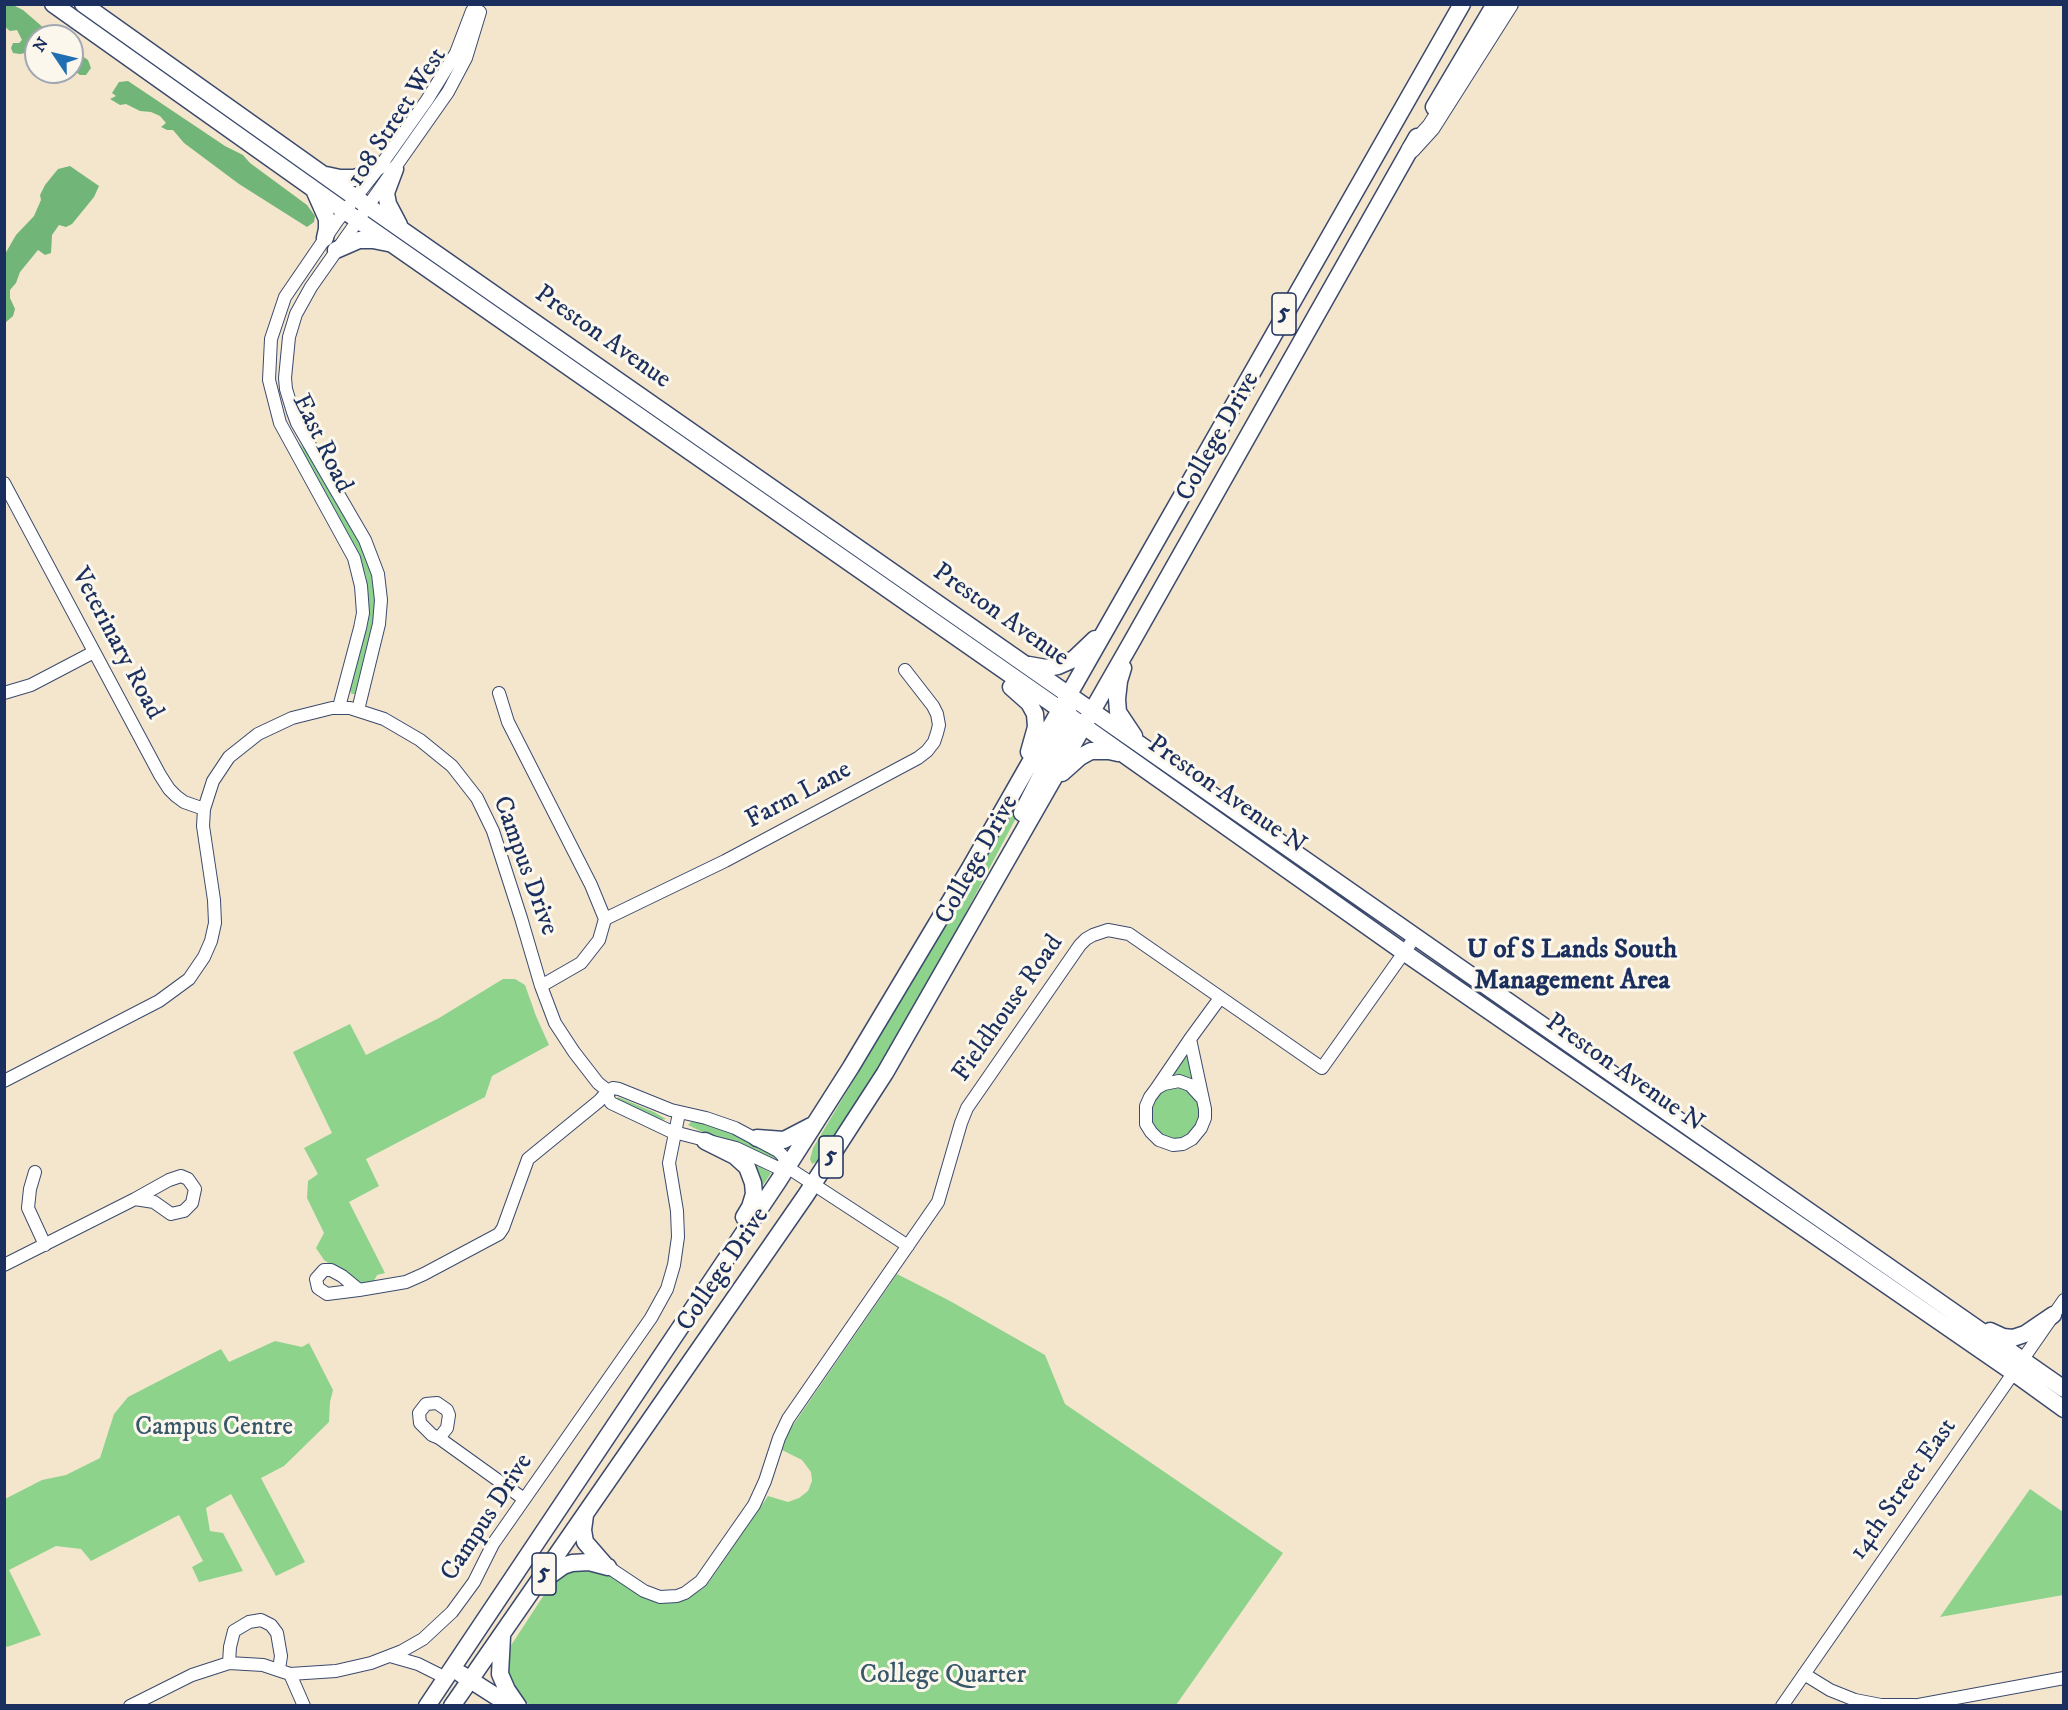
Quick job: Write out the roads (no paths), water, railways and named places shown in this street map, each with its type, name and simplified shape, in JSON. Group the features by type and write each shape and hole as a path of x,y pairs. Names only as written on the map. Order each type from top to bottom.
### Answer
{"highway":[{"path":"1411,149 1431,127 1509,4"}],"main road":[{"name":"Preston Avenue","path":"52,4 310,187 903,600 1076,710"},
{"name":"Preston Avenue","path":"84,4 400,228 1025,664 1076,710"},
{"name":"College Drive","path":"452,1706 813,1184 908,1035 1051,783 1108,626 1462,4"},
{"name":"College Drive","path":"427,1706 787,1167 970,868 1021,779 1131,644 1495,4"},
{"path":"325,175 354,178 388,167 387,200 400,228"},
{"path":"310,187 325,212 331,244 364,239 392,244"},
{"path":"908,1035 918,1010 1076,710 1082,691 1115,628 1146,559"},
{"path":"903,600 961,652 1017,692 1033,709 1036,727 1021,779"},
{"path":"1025,664 1046,668 1058,666 1081,653 1108,626"},
{"path":"1131,644 1119,681 1118,712 1144,748"},
{"name":"Preston Avenue N","path":"1076,710 1144,748 1946,1307 2018,1366"},
{"name":"Preston Avenue N","path":"1076,710 1125,755 1405,953 2018,1366"},
{"path":"1051,783 1080,757 1091,751 1109,751 1125,755"},
{"path":"757,1138 777,1141 790,1139 814,1124"},
{"path":"705,1141 744,1162 754,1189 750,1207 732,1235 722,1264"},
{"path":"1946,1307 2003,1337 2013,1338 2025,1334 2053,1315"},
{"path":"2018,1366 2064,1389"},
{"path":"2018,1366 2064,1409"},
{"path":"585,1514 583,1530 585,1542 608,1567"},
{"path":"538,1582 572,1563 589,1562 608,1567"},
{"path":"502,1633 501,1674 507,1690 518,1706"},
{"path":"449,1673 511,1706"},
{"path":"467,1684 494,1706"}],"street":[{"name":"108 Street West","path":"351,215 439,106 457,76 466,58 477,23 480,10 477,4"},
{"name":"East Road","path":"339,707 363,613 361,586 354,558 280,423 268,370 271,339 285,297 331,244 351,215"},
{"name":"East Road","path":"331,244 296,314 288,349 285,378 289,401 297,423 365,540 378,574 381,600 379,624 358,710"},
{"name":"Veterinary Road","path":"4,483 168,789 184,802 204,808"},
{"path":"4,693 31,685 94,652"},
{"name":"Farm Lane","path":"605,919 725,861 918,758 927,751 937,733 939,725 937,714 906,670"},
{"path":"499,693 508,722 591,885 605,919 599,940 586,958 575,967 541,986"},
{"name":"Campus Drive","path":"4,1081 159,1001 176,990 197,969 211,940 215,923 214,900 203,826 204,808 213,782 229,758 248,741 292,718 339,707 358,710 384,719 420,740 452,766 477,798 489,820 541,986 563,1037 598,1083 608,1091"},
{"name":"Fieldhouse Road","path":"608,1567 644,1591 660,1597 677,1596 701,1581 760,1494 788,1419 934,1210 942,1195 960,1123 967,1108 1086,939 1108,930 1130,934 1322,1068 1415,938"},
{"path":"1190,1039 1205,1118 1196,1136 1183,1144 1169,1144 1155,1136 1146,1124 1146,1106 1190,1039 1220,998"},
{"path":"1156,1089 1171,1082 1185,1082 1195,1089 1202,1099"},
{"name":"Campus Drive","path":"608,1091 613,1088 619,1089 659,1107 725,1124 757,1138 783,1156 787,1167"},
{"name":"Campus Drive","path":"608,1091 611,1103 674,1133 736,1148 776,1167 787,1167 908,1246"},
{"path":"359,1290 342,1275 327,1269 319,1274 316,1282 320,1291 327,1294 359,1290 414,1279 499,1234 528,1159 592,1107 608,1091"},
{"name":"Campus Drive","path":"130,1706 192,1675 229,1663 244,1663 284,1672 336,1671 390,1656 423,1639 452,1612 467,1593 493,1544 651,1318 667,1289 674,1265 678,1237 677,1211 669,1163 679,1113"},
{"path":"34,1172 28,1209 45,1245"},
{"path":"4,1265 169,1180 182,1176 188,1179 195,1189 194,1198 189,1208 171,1214 156,1199 157,1187"},
{"path":"135,1199 159,1204"},
{"name":"14th Street East","path":"1782,1706 2064,1300"},
{"path":"439,1438 524,1499"},
{"path":"229,1663 234,1631 249,1622 261,1620 272,1625 277,1633 284,1672 304,1706"},
{"path":"390,1656 449,1673"},
{"path":"1804,1674 1830,1690 1855,1700 1881,1705 1958,1701 2064,1678"}],"district":[{"name":"U of S Lands South Management Area","path":"1572,966"}],"park label":[{"name":"Campus Centre","path":"214,1429"},
{"name":"College Quarter","path":"943,1677"}]}
